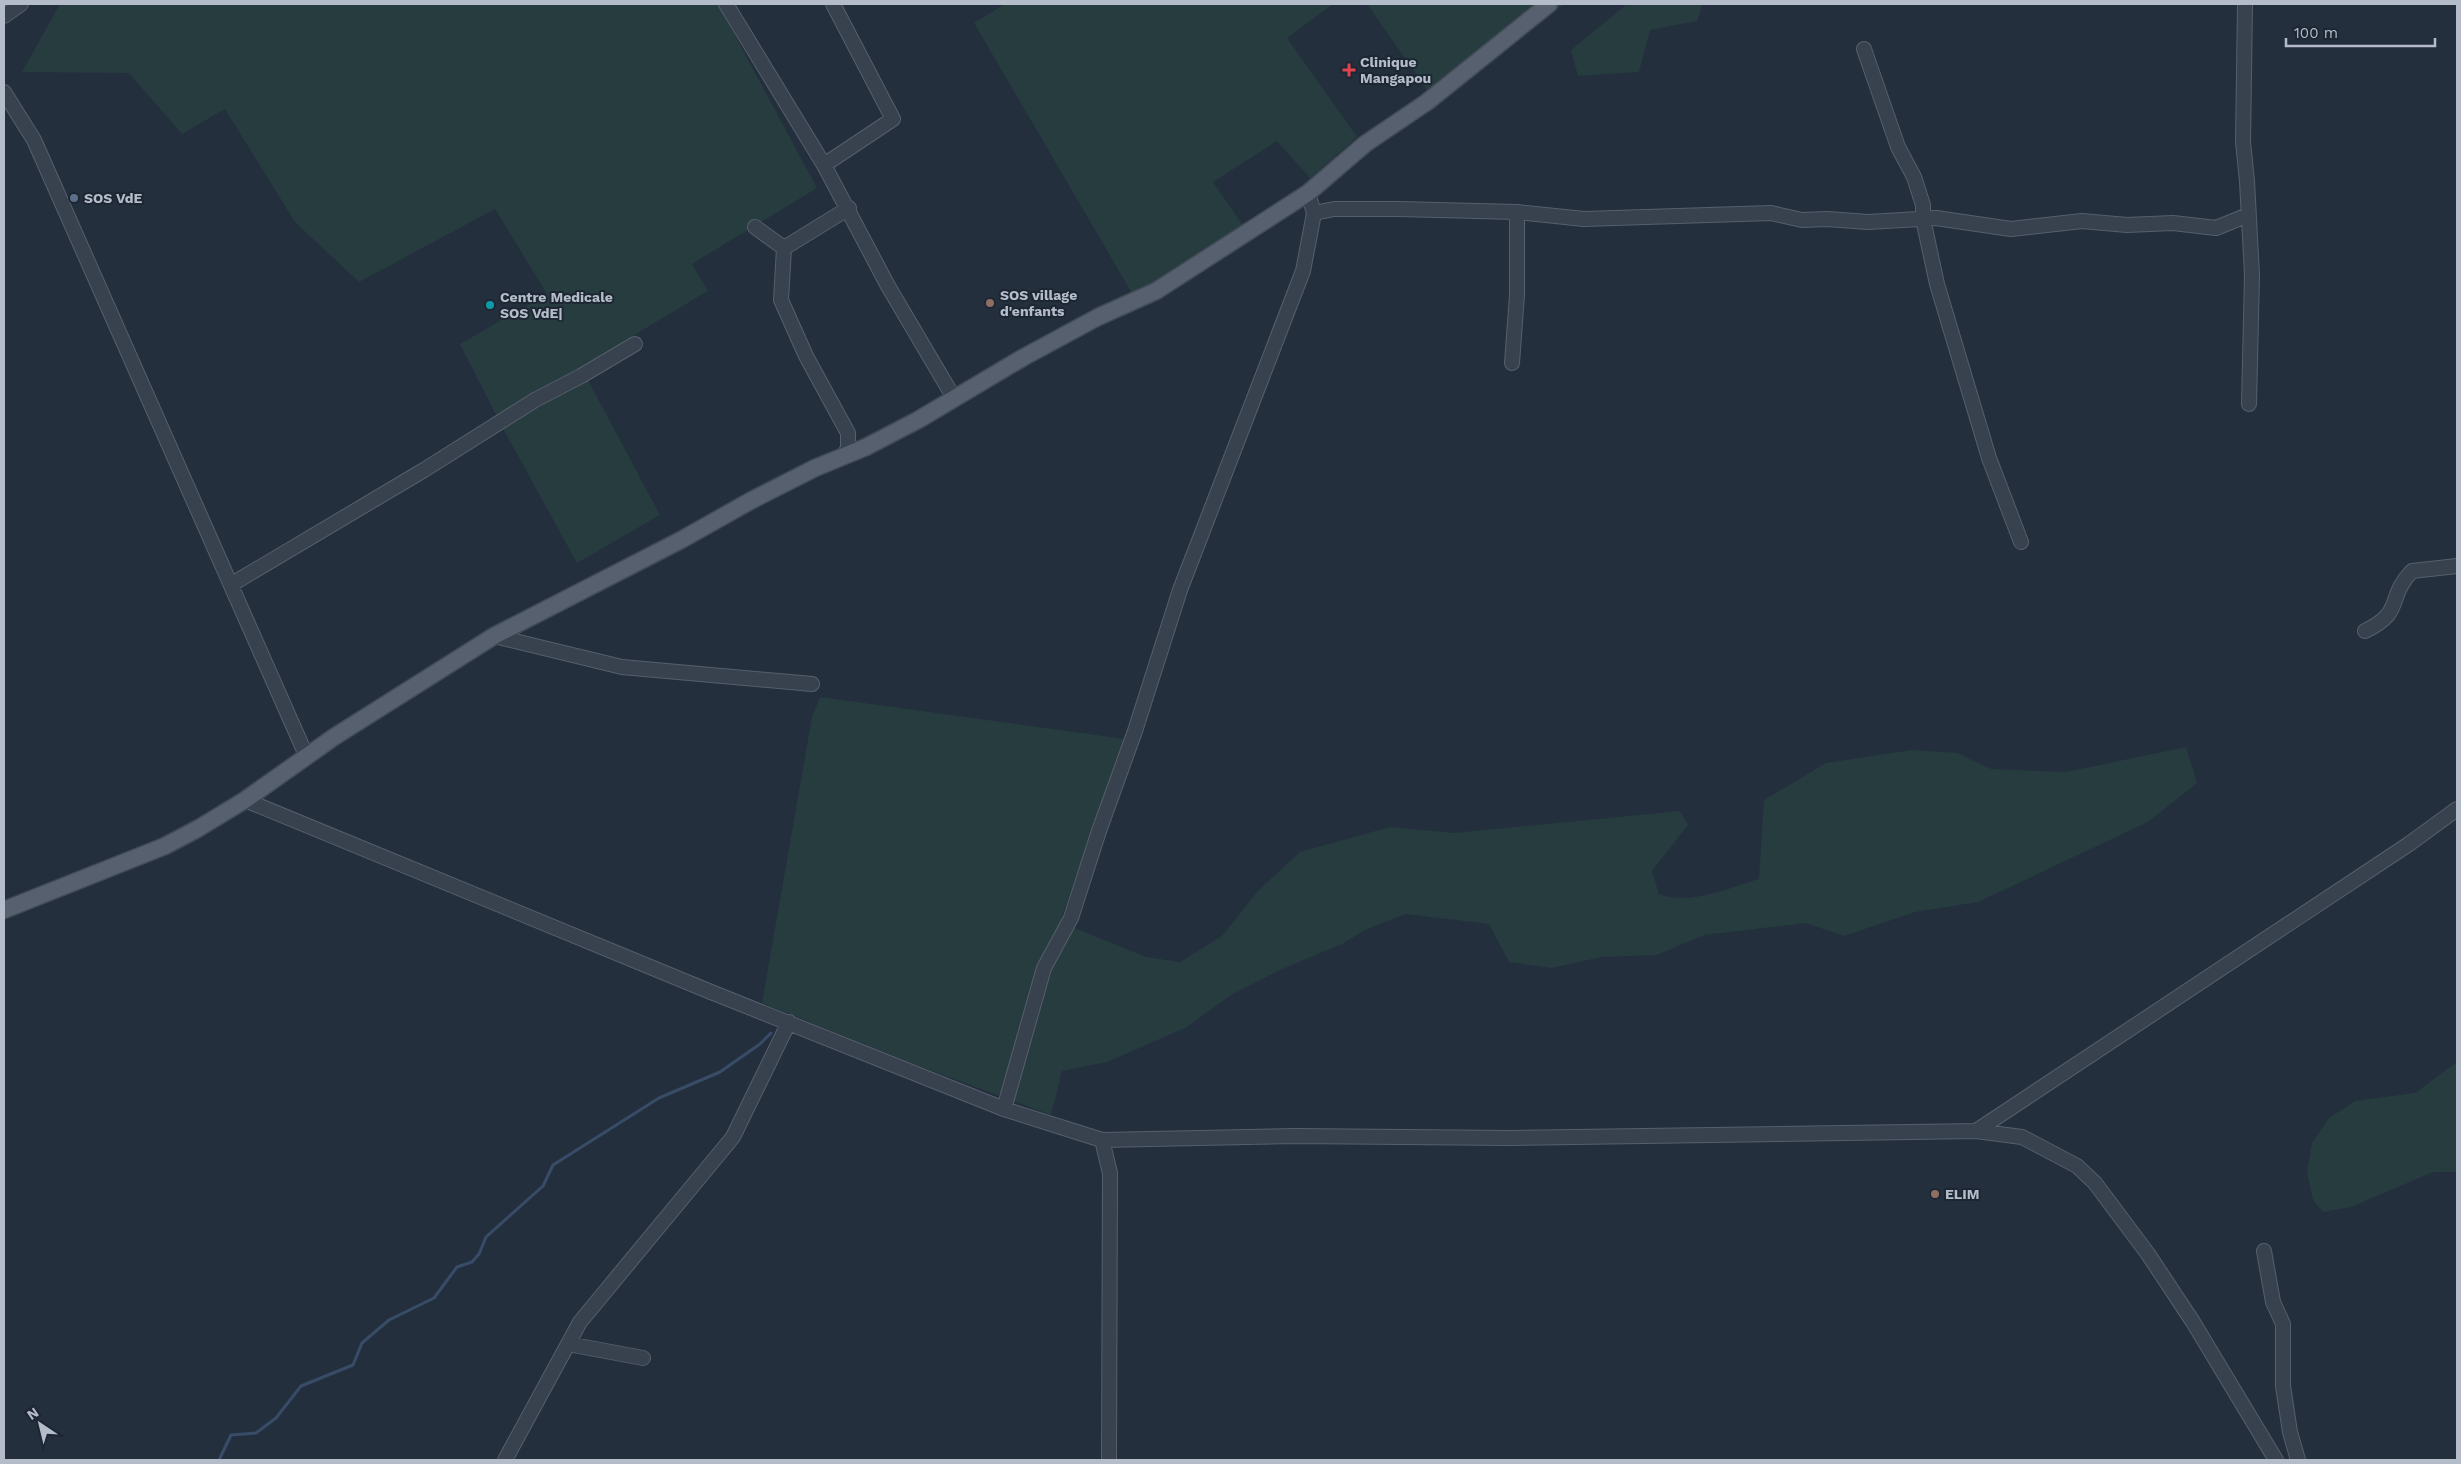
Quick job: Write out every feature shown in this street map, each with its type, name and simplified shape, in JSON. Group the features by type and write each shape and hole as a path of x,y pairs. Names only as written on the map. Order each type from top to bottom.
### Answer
{"main road":[{"path":"4,910 165,846 245,800 306,755 494,636 681,540 752,500 918,420 1090,322 1156,291 1308,193 1365,144 1427,102 1550,4"}],"street":[{"path":"4,16 20,4"},
{"path":"726,4 849,208 888,286 954,398"},
{"path":"824,165 894,119 832,4"},
{"path":"2245,4 2243,142 2248,181 2252,275 2249,404"},
{"path":"1864,49 1898,147 1914,178 1923,205 1923,219 1937,284 1989,458 2021,542"},
{"path":"4,92 34,140 306,755"},
{"path":"1004,1109 1044,968 1071,918 1099,831 1135,731 1180,590 1303,271 1314,213 1308,193"},
{"path":"784,248 849,208"},
{"path":"1314,213 1334,209 1517,212 1584,219 1771,213 1802,220 1895,222 1936,218 2011,229 2082,221 2127,225 2173,223 2216,228 2248,215"},
{"path":"1512,362 1517,295 1517,212"},
{"path":"756,227 784,248"},
{"path":"784,248 781,300 806,356 848,433 848,448 842,458"},
{"path":"232,584 424,470 535,400 582,376 635,344"},
{"path":"2365,631 2382,623 2388,616 2394,607 2396,592 2412,572 2457,566"},
{"path":"494,636 622,667 812,684"},
{"path":"245,800 1004,1109 1102,1140 1295,1136 1510,1138 1976,1130 2022,1137 2077,1166 2095,1183 2148,1254 2193,1322 2276,1460"},
{"path":"1976,1130 2409,844 2457,809"},
{"path":"505,1460 580,1322 733,1137 789,1022"},
{"path":"1102,1140 1110,1174 1109,1460"},
{"path":"2264,1251 2271,1293 2283,1324 2283,1386 2290,1432 2298,1460"},
{"path":"568,1344 643,1358"}],"green space":[{"path":"60,4 718,4 817,188 692,264 708,291 581,367 660,515 577,563 500,423 460,344 547,294 495,209 359,282 295,222 225,109 182,134 129,73 22,72"},
{"path":"1005,4 1333,4 1287,38 1357,137 1310,178 1277,141 1213,182 1251,237 1136,300 974,23"},
{"path":"1367,4 1564,4 1437,104"},
{"path":"1627,4 1703,4 1697,21 1650,30 1639,72 1578,76 1571,50"},
{"path":"820,697 1125,739 1060,922 1146,957 1180,962 1222,936 1258,891 1300,852 1390,827 1454,833 1680,811 1688,825 1652,871 1659,894 1683,898 1722,891 1759,879 1764,800 1826,763 1912,750 1957,753 1991,769 2066,772 2186,747 2197,783 2148,822 1978,902 1915,912 1844,936 1806,923 1704,935 1657,955 1602,957 1551,968 1509,962 1489,924 1406,914 1369,928 1342,944 1282,969 1231,995 1185,1028 1107,1062 1062,1071 1051,1115 903,1060 762,1003 812,717"},
{"path":"2457,1062 2457,1172 2433,1172 2351,1207 2323,1212 2313,1200 2307,1172 2312,1143 2329,1118 2355,1101 2415,1093"}],"waterway":[{"path":"219,1460 231,1435 256,1433 276,1418 301,1386 353,1365 362,1343 389,1320 434,1298 457,1267 472,1262 479,1254 486,1237 543,1186 553,1165 659,1098 720,1072 760,1044 771,1033"}],"place":[{"name":"Clinique Mangapou","path":"1349,70"},
{"name":"SOS VdE","path":"74,198"},
{"name":"SOS village d'enfants","path":"990,303"},
{"name":"Centre Medicale SOS VdE|","path":"490,305"},
{"name":"ELIM","path":"1935,1194"}]}
